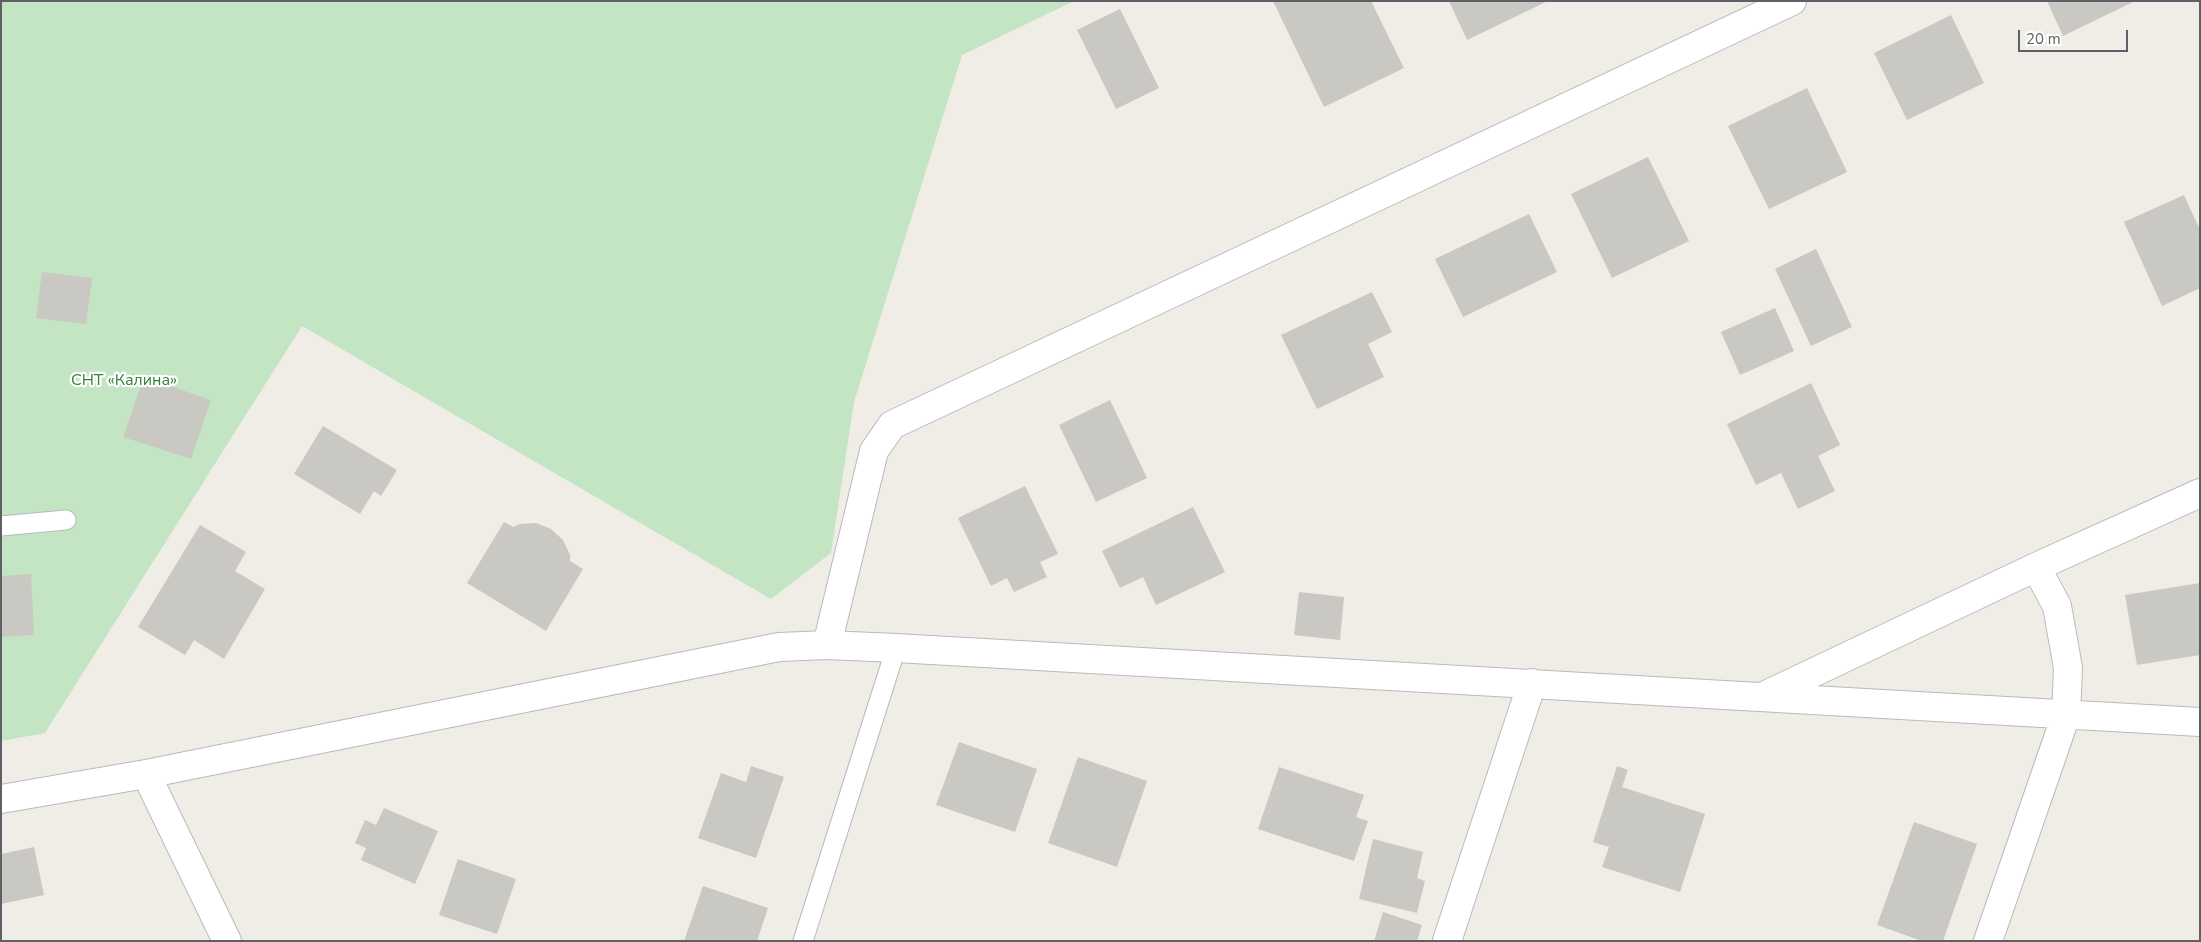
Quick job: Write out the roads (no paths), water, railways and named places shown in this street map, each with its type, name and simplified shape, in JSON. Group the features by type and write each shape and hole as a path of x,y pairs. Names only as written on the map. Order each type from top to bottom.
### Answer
{"street":[{"path":"827,645 874,451 892,425 1792,1"},
{"path":"1761,697 2200,492"},
{"path":"1988,941 2066,715 2068,668 2058,606 2036,567"},
{"path":"1,800 146,774 779,647 827,645 1532,683 2200,722"},
{"path":"1447,941 1532,683"},
{"path":"146,774 227,941"}],"lane":[{"path":"1,526 66,520"},
{"path":"803,941 896,648"}],"park label":[{"name":"СНТ «Калина»","path":"124,381"}]}
